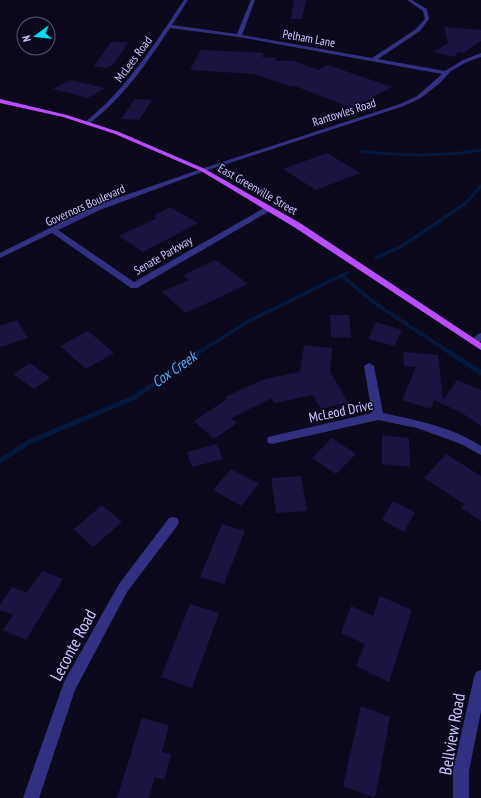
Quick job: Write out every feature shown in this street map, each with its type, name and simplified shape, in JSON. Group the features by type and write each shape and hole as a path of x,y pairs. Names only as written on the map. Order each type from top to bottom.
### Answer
{"main road":[{"name":"East Greenville Street","path":"0,100 87,123 153,147 203,170 297,225 479,342"}],"street":[{"name":"McLees Road","path":"87,123 96,117 122,89 150,55 186,0"},
{"path":"239,36 253,0"},
{"path":"373,60 418,30 427,19 425,10 409,0"},
{"name":"Pelham Lane","path":"168,26 239,36 446,74"},
{"name":"Rantowles Road","path":"203,170 402,105 419,96 465,61 481,55"},
{"name":"Governors Boulevard","path":"0,256 97,208 203,170"},
{"name":"Senate Parkway","path":"53,230 134,286 269,209"},
{"path":"369,366 378,416"},
{"name":"McLeod Drive","path":"272,440 378,416 418,424 465,441 481,452"},
{"name":"Leconte Road","path":"31,798 70,687 123,588 173,522"},
{"name":"Bellview Road","path":"461,798 461,771 481,677"}],"building":[{"path":"294,0 306,0 302,19 291,19"},
{"path":"444,27 481,30 481,41 463,53 459,52 453,57 434,52 448,43"},
{"path":"111,42 128,42 114,64 106,68 94,66"},
{"path":"201,50 264,53 262,57 277,58 276,61 294,61 318,70 328,65 392,87 352,108 295,86 291,87 255,74 190,70"},
{"path":"71,80 105,88 88,98 53,89"},
{"path":"135,99 152,100 139,120 121,119"},
{"path":"327,153 360,173 316,190 283,169"},
{"path":"170,207 198,223 143,252 119,236 157,218 153,216"},
{"path":"216,260 248,284 186,313 162,292 189,280 183,275"},
{"path":"330,315 349,315 351,338 331,337"},
{"path":"17,320 28,338 0,347 0,326"},
{"path":"376,322 402,330 394,346 368,339"},
{"path":"88,331 114,353 86,369 60,346"},
{"path":"304,345 332,348 330,372 348,402 321,409 313,395 274,403 272,398 231,418 237,423 214,439 194,421 227,399 225,397 265,379 300,372"},
{"path":"403,352 438,355 443,400 457,380 481,390 481,426 462,413 434,400 431,409 402,400 416,367 404,366"},
{"path":"30,363 50,378 34,389 13,374"},
{"path":"382,435 409,438 410,467 382,464"},
{"path":"332,438 356,454 336,474 312,458"},
{"path":"217,444 223,459 192,467 187,452"},
{"path":"446,454 481,476 481,521 461,508 464,504 424,478"},
{"path":"231,469 259,484 241,506 213,490"},
{"path":"301,476 307,511 276,513 271,478"},
{"path":"393,501 415,512 404,532 382,520"},
{"path":"102,505 122,522 93,547 74,529"},
{"path":"222,524 245,531 224,584 200,577"},
{"path":"42,571 63,579 26,640 3,630 13,615 0,610 0,605 12,587 27,593"},
{"path":"380,596 412,610 389,682 356,666 365,644 341,633 351,606 373,616"},
{"path":"190,604 219,613 192,688 161,677"},
{"path":"361,706 390,717 375,798 343,786"},
{"path":"142,718 169,725 162,752 171,754 164,780 155,777 149,798 117,798"}],"waterway":[{"path":"361,151 391,154 436,155 481,150"},
{"name":"Cox Creek","path":"466,203 481,186"},
{"name":"Cox Creek","path":"376,258 404,245 466,203"},
{"name":"Cox Creek","path":"342,276 347,273"},
{"name":"Cox Creek","path":"198,353 247,322 342,276"},
{"path":"342,276 376,304 450,353"},
{"name":"Cox Creek","path":"0,461 29,442 135,397 199,352"},
{"path":"449,352 481,373"}]}
